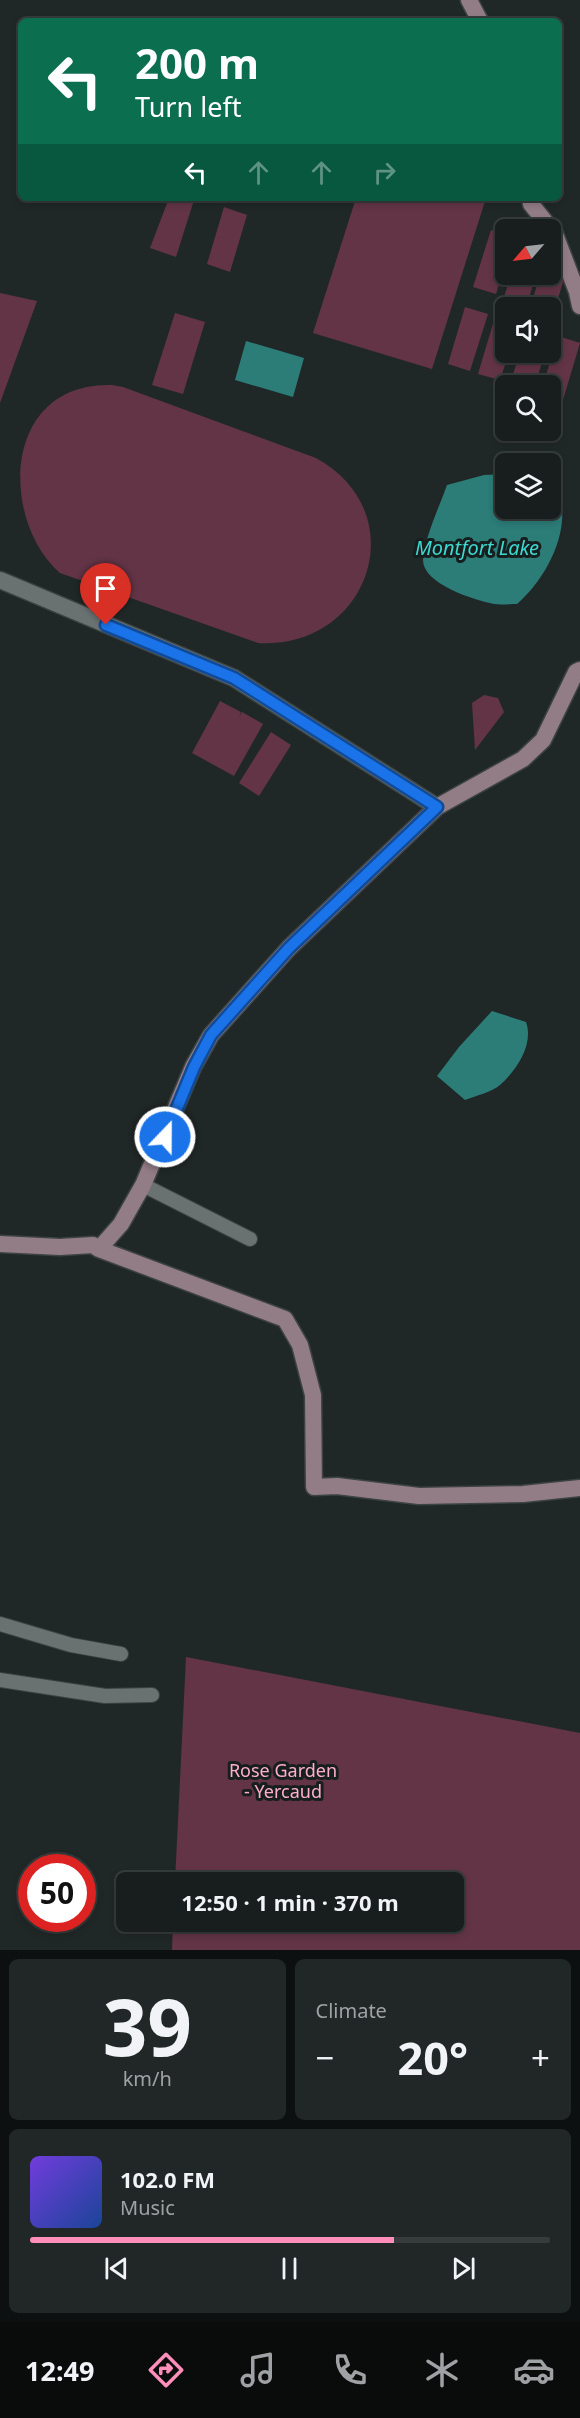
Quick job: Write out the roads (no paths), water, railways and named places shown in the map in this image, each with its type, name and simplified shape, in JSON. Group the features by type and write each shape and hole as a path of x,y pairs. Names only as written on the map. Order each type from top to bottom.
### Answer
{"main road":[{"path":"469,0 478,18"},
{"path":"530,201 555,234 580,306"},
{"path":"99,1249 121,1224 143,1185 194,1067 211,1035 289,948 437,807 524,759 543,740 576,672 580,669"},
{"path":"0,1244 60,1247 93,1245 285,1319 300,1345 313,1395 314,1486 337,1486 419,1496 523,1494 580,1488"}],"street":[{"path":"0,580 234,678 437,807"},
{"path":"143,1185 250,1239"},
{"path":"0,1624 71,1645 121,1654"},
{"path":"0,1680 105,1696 152,1695"}],"water":[{"path":"246,341 304,358 293,397 235,380"},
{"name":"Montfort Lake","path":"495,474 495,519 561,519 561,500 562,516 560,533 555,549 539,580 517,604 494,604 463,595 440,583 425,569 423,560 429,532 447,485 484,475"},
{"path":"492,1011 526,1022 528,1039 526,1048 518,1064 500,1085 465,1100 437,1076 459,1047"}],"park label":[{"name":"Rose Garden - Yercaud","path":"283,1780"}]}
